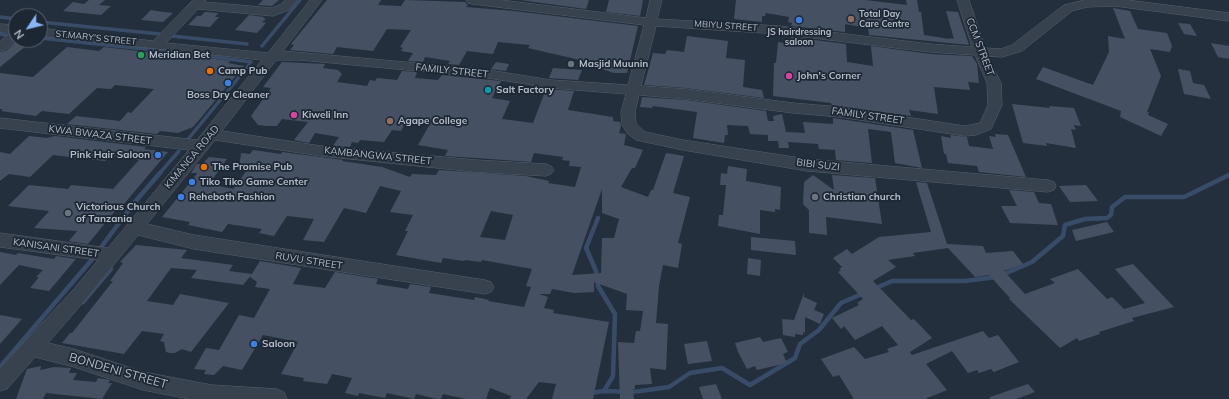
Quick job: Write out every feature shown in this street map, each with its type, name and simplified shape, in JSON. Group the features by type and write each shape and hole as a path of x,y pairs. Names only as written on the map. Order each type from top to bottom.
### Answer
{"street":[{"path":"156,45 198,2 273,12 286,7 291,0"},
{"name":"KIMANGA ROAD","path":"0,382 80,294 112,256 211,134 316,0"},
{"name":"MBIYU STREET","path":"472,0 652,22 779,30 879,42 1002,53 1017,48 1068,8 1087,3 1115,2 1229,17"},
{"path":"633,90 652,22 656,0"},
{"name":"CCM STREET","path":"963,0 980,52 994,83 995,104 990,119"},
{"name":"ST.MARY'S STREET","path":"48,33 271,57"},
{"name":"FAMILY STREET","path":"271,57 283,55 300,56 482,74 551,84 686,94 793,108 840,112 965,131 976,130 986,126 990,119"},
{"name":"BIBI SUZI","path":"633,90 628,112 629,125 641,136 682,145 807,165 1048,186"},
{"name":"KWA BWAZA STREET","path":"0,123 200,146"},
{"name":"KAMBANGWA STREET","path":"211,134 337,152 476,166 546,170"},
{"name":"RUVU STREET","path":"134,227 194,242 485,287"},
{"name":"KANISANI STREET","path":"0,240 112,256"},
{"name":"BONDENI STREET","path":"31,347 74,358 143,380 212,394 277,399"}],"building":[{"path":"89,0 105,0 99,5 111,6 101,15 63,11 73,2 84,4"},
{"path":"263,0 279,0 272,6 258,5"},
{"path":"327,0 381,0 378,5 401,6 405,0 465,2 468,5 466,7 514,11 638,26 627,73 614,73 599,68 579,66 580,60 528,48 530,45 498,42 493,54 467,51 459,65 448,64 450,61 425,57 423,62 408,61 413,53 401,51 403,48 400,47 411,30 387,29 373,51 337,47 333,54 290,50 294,45 291,44"},
{"path":"520,0 589,0 586,9"},
{"path":"609,0 643,0 640,16 606,12"},
{"path":"736,0 865,0 907,5 906,0 917,0 919,12 921,12 924,35 954,39 946,11 958,12 969,45 869,35 868,28 845,24 845,32 791,26 792,23 788,22 789,17 766,13 765,16 762,16 762,22 734,19"},
{"path":"1113,8 1130,11 1138,29 1167,33 1172,46 1170,52 1150,49 1161,76 1147,112 1149,112 1148,115 1168,124 1161,136 1120,117 1121,111 1036,79 1043,67 1093,85 1109,52 1108,36 1125,39"},
{"path":"151,10 173,13 163,22 141,20"},
{"path":"205,12 218,13 215,17 219,17 210,27 188,25 197,16 201,16"},
{"path":"249,15 264,17 263,18 266,19 262,22 266,23 257,33 235,30"},
{"path":"1178,23 1190,24 1197,36 1184,34"},
{"path":"687,36 728,41 726,58 745,60 743,87 762,90 764,98 686,88 644,85 653,53 665,54 667,50 684,52"},
{"path":"791,37 846,44 847,62 873,66 871,46 930,54 972,56 977,64 979,83 968,82 970,90 934,87 938,114 909,110 911,116 832,105 831,103 773,96 774,63 776,63 778,42 790,44"},
{"path":"1211,43 1229,46 1229,59 1218,57"},
{"path":"67,47 99,51 104,47 177,54 230,61 228,63 244,66 193,127 178,133 160,131 157,134 67,124 76,116 120,121 128,112 131,113 154,89 115,85 111,89 97,88 69,114 42,111 36,116 1,111 3,109 0,109 0,73 33,77"},
{"path":"9,48 23,48 0,67 0,52 6,51"},
{"path":"282,62 325,64 323,68 338,70 342,74 337,82 367,86 370,80 375,81 377,78 397,80 402,71 417,72 415,78 438,80 442,75 501,81 492,98 510,101 502,119 533,123 546,89 574,91 568,110 613,117 613,121 620,122 621,126 619,133 626,134 624,145 643,150 635,168 632,168 621,187 648,197 651,190 653,190 666,153 684,156 673,193 690,197 678,243 682,244 678,268 663,265 659,286 656,323 668,324 666,370 650,368 652,384 635,385 635,389 633,389 634,399 620,399 618,342 634,343 636,331 640,331 643,311 626,310 627,294 594,282 594,292 574,293 552,289 550,294 539,294 548,297 544,308 554,310 553,313 609,322 593,399 552,399 556,384 539,382 526,399 510,399 511,396 490,388 486,399 466,399 443,394 441,399 416,394 414,399 387,393 385,398 359,393 358,396 345,393 352,378 332,374 327,384 303,381 304,378 281,374 298,342 263,335 242,370 223,366 214,375 204,374 206,370 194,369 206,348 219,350 239,315 254,318 270,289 255,287 257,282 250,277 260,261 301,268 293,284 325,288 335,272 378,279 376,284 408,289 410,284 431,287 429,293 474,300 475,297 489,300 488,301 524,307 531,287 526,286 532,269 482,260 481,262 443,258 441,263 396,255 408,231 405,231 413,215 390,212 401,191 380,186 366,213 344,208 324,242 303,240 314,219 287,216 274,236 259,233 262,229 228,224 222,232 188,225 190,222 162,217 196,175 197,173 191,173 196,165 202,164 209,157 227,159 209,184 233,189 247,170 239,169 241,153 250,154 253,150 281,154 282,152 343,160 342,161 382,167 410,177 412,174 436,175 439,170 526,176 549,181 548,183 575,187 581,167 569,166 570,161 562,160 563,157 534,153 531,162 445,156 448,150 418,145 430,124 406,121 401,131 392,130 384,142 360,140 358,143 352,142 350,147 333,146 339,137 315,133 309,143 294,140 308,122 282,119 277,126 267,126 258,125 251,116 271,88 263,87","holes":["602,189 602,213 619,219 614,238 602,238 601,273 572,275","491,211 513,215 505,240 480,237"]},
{"path":"496,62 509,64 506,71 491,69"},
{"path":"553,68 582,70 578,80 549,78"},
{"path":"1178,69 1190,71 1193,83 1204,85 1211,99 1184,94"},
{"path":"642,97 686,100 766,111 768,121 774,121 773,116 782,114 786,132 805,133 803,122 833,124 833,118 913,130 922,168 895,163 891,132 868,129 872,163 836,160 835,150 819,149 818,144 788,142 789,148 779,148 778,141 768,141 768,135 750,134 748,126 727,125 728,135 725,135 724,143 693,138 697,112 653,106 652,108 640,107"},
{"path":"1012,104 1050,108 1049,106 1074,108 1081,126 1074,125 1076,130 1071,129 1076,148 1046,143 1047,146 1023,143"},
{"path":"995,134 1008,135 1026,177 979,172 977,166 948,163 946,154 944,154 941,136 951,138 950,135 967,137 969,146 993,149 989,136 996,137"},
{"path":"29,136 47,138 55,136 146,147 144,149 168,152 123,205 120,205 88,244 69,241 77,231 34,228 49,211 8,206 29,185 68,189 71,185 113,189 139,160 111,156 105,161 53,155 30,177 9,174 0,181 0,152 10,154"},
{"path":"728,166 747,169 746,181 781,187 780,210 775,209 775,212 760,210 760,234 718,226 719,215 723,215 726,185 720,185 721,173 727,174"},
{"path":"813,175 834,190 832,175 875,178 882,224 826,217 827,235 809,233 809,210 803,204 804,182"},
{"path":"916,182 927,183 947,244 983,246 986,253 1013,251 1023,264 1004,271 1025,294 1055,283 1050,279 1078,269 1107,299 1112,297 1124,309 1145,303 1115,269 1133,264 1174,307 1132,318 1134,321 1099,332 1100,334 1079,341 1077,338 1060,348 1009,299 1010,298 989,275 975,277 948,248 913,253 915,256 888,260 896,267 873,281 911,320 914,319 932,338 910,352 912,355 983,331 989,338 998,335 1019,362 994,372 991,369 979,373 977,370 968,373 952,351 926,364 947,390 925,399 854,399 839,375 833,377 821,359 854,347 865,359 889,352 887,349 898,345 882,326 855,340 844,326 841,329 832,318 859,305 857,303 863,299 838,272 842,267 833,258 847,249 852,254 879,237 931,232"},
{"path":"1086,185 1098,201 1070,202 1059,186"},
{"path":"1009,190 1034,192 1039,203 1051,204 1058,225 1010,223 1001,206 1017,206"},
{"path":"1107,222 1114,232 1076,241 1072,230"},
{"path":"751,237 795,241 796,255 751,250"},
{"path":"136,245 187,250 181,258 233,265 229,271 252,274 243,285 191,278 197,270 171,268 147,301 173,305 180,294 229,303 191,352 182,349 175,353 166,352 164,342 160,341 164,334 142,331 124,354 62,343 70,333 72,333 113,281 110,281 123,263 120,262"},
{"path":"0,252 16,255 18,253 54,259 56,256 76,259 49,291 30,288 39,277 36,277 43,270 19,265 0,285"},
{"path":"748,258 761,260 760,276 747,274"},
{"path":"804,293 804,297 817,303 814,310 824,314 820,324 805,317 805,333 803,332 803,335 795,334 795,337 783,335 782,319 794,320"},
{"path":"0,315 22,319 0,344"},
{"path":"760,337 763,342 781,338 788,352 783,354 787,363 757,370 755,366 747,369 735,343"},
{"path":"707,341 712,361 688,364 684,344"},
{"path":"41,366 40,370 54,367 71,368 69,373 77,373 73,380 96,382 98,378 110,380 108,383 112,383 102,399 46,393 43,399 16,399 27,369"},
{"path":"716,384 722,399 703,399 699,387"},
{"path":"1028,384 1035,392 1016,399 990,399 990,397"}],"waterway":[{"path":"262,46 300,0"},
{"path":"0,17 8,18"},
{"path":"48,23 160,34"},
{"path":"0,34 8,36"},
{"path":"172,36 247,44"},
{"path":"48,39 192,54 251,62"},
{"path":"189,138 249,65"},
{"path":"159,174 179,151"},
{"path":"99,250 134,203 160,173"},
{"path":"1002,275 1032,262 1063,236 1065,225 1085,219 1107,218 1111,215 1112,207 1125,197 1184,197 1229,175"},
{"path":"598,218 586,248 596,271 598,286 615,314 613,376 604,391"},
{"path":"0,367 95,256"},
{"path":"83,302 111,269"},
{"path":"874,289 892,281 965,281 996,277"},
{"path":"604,391 633,392 669,387 690,373 722,368 750,385 795,358 800,344 819,330 841,303 864,293"},
{"path":"590,393 604,391"}],"place":[{"name":"Total Day Care Centre","path":"851,19"},
{"name":"JS hairdressing saloon","path":"799,20"},
{"name":"Meridian Bet","path":"141,55"},
{"name":"Masjid Muunin","path":"571,64"},
{"name":"Camp Pub","path":"210,71"},
{"name":"John's Corner","path":"789,76"},
{"name":"Boss Dry Cleaner","path":"228,83"},
{"name":"Salt Factory","path":"488,90"},
{"name":"Kiweli Inn","path":"294,115"},
{"name":"Agape College","path":"390,121"},
{"name":"Pink Hair Saloon","path":"158,155"},
{"name":"The Promise Pub","path":"204,167"},
{"name":"Tiko Tiko Game Center","path":"192,182"},
{"name":"Reheboth Fashion","path":"181,197"},
{"name":"Christian church","path":"815,197"},
{"name":"Victorious Church of Tanzania","path":"68,213"},
{"name":"Saloon","path":"254,344"}]}
